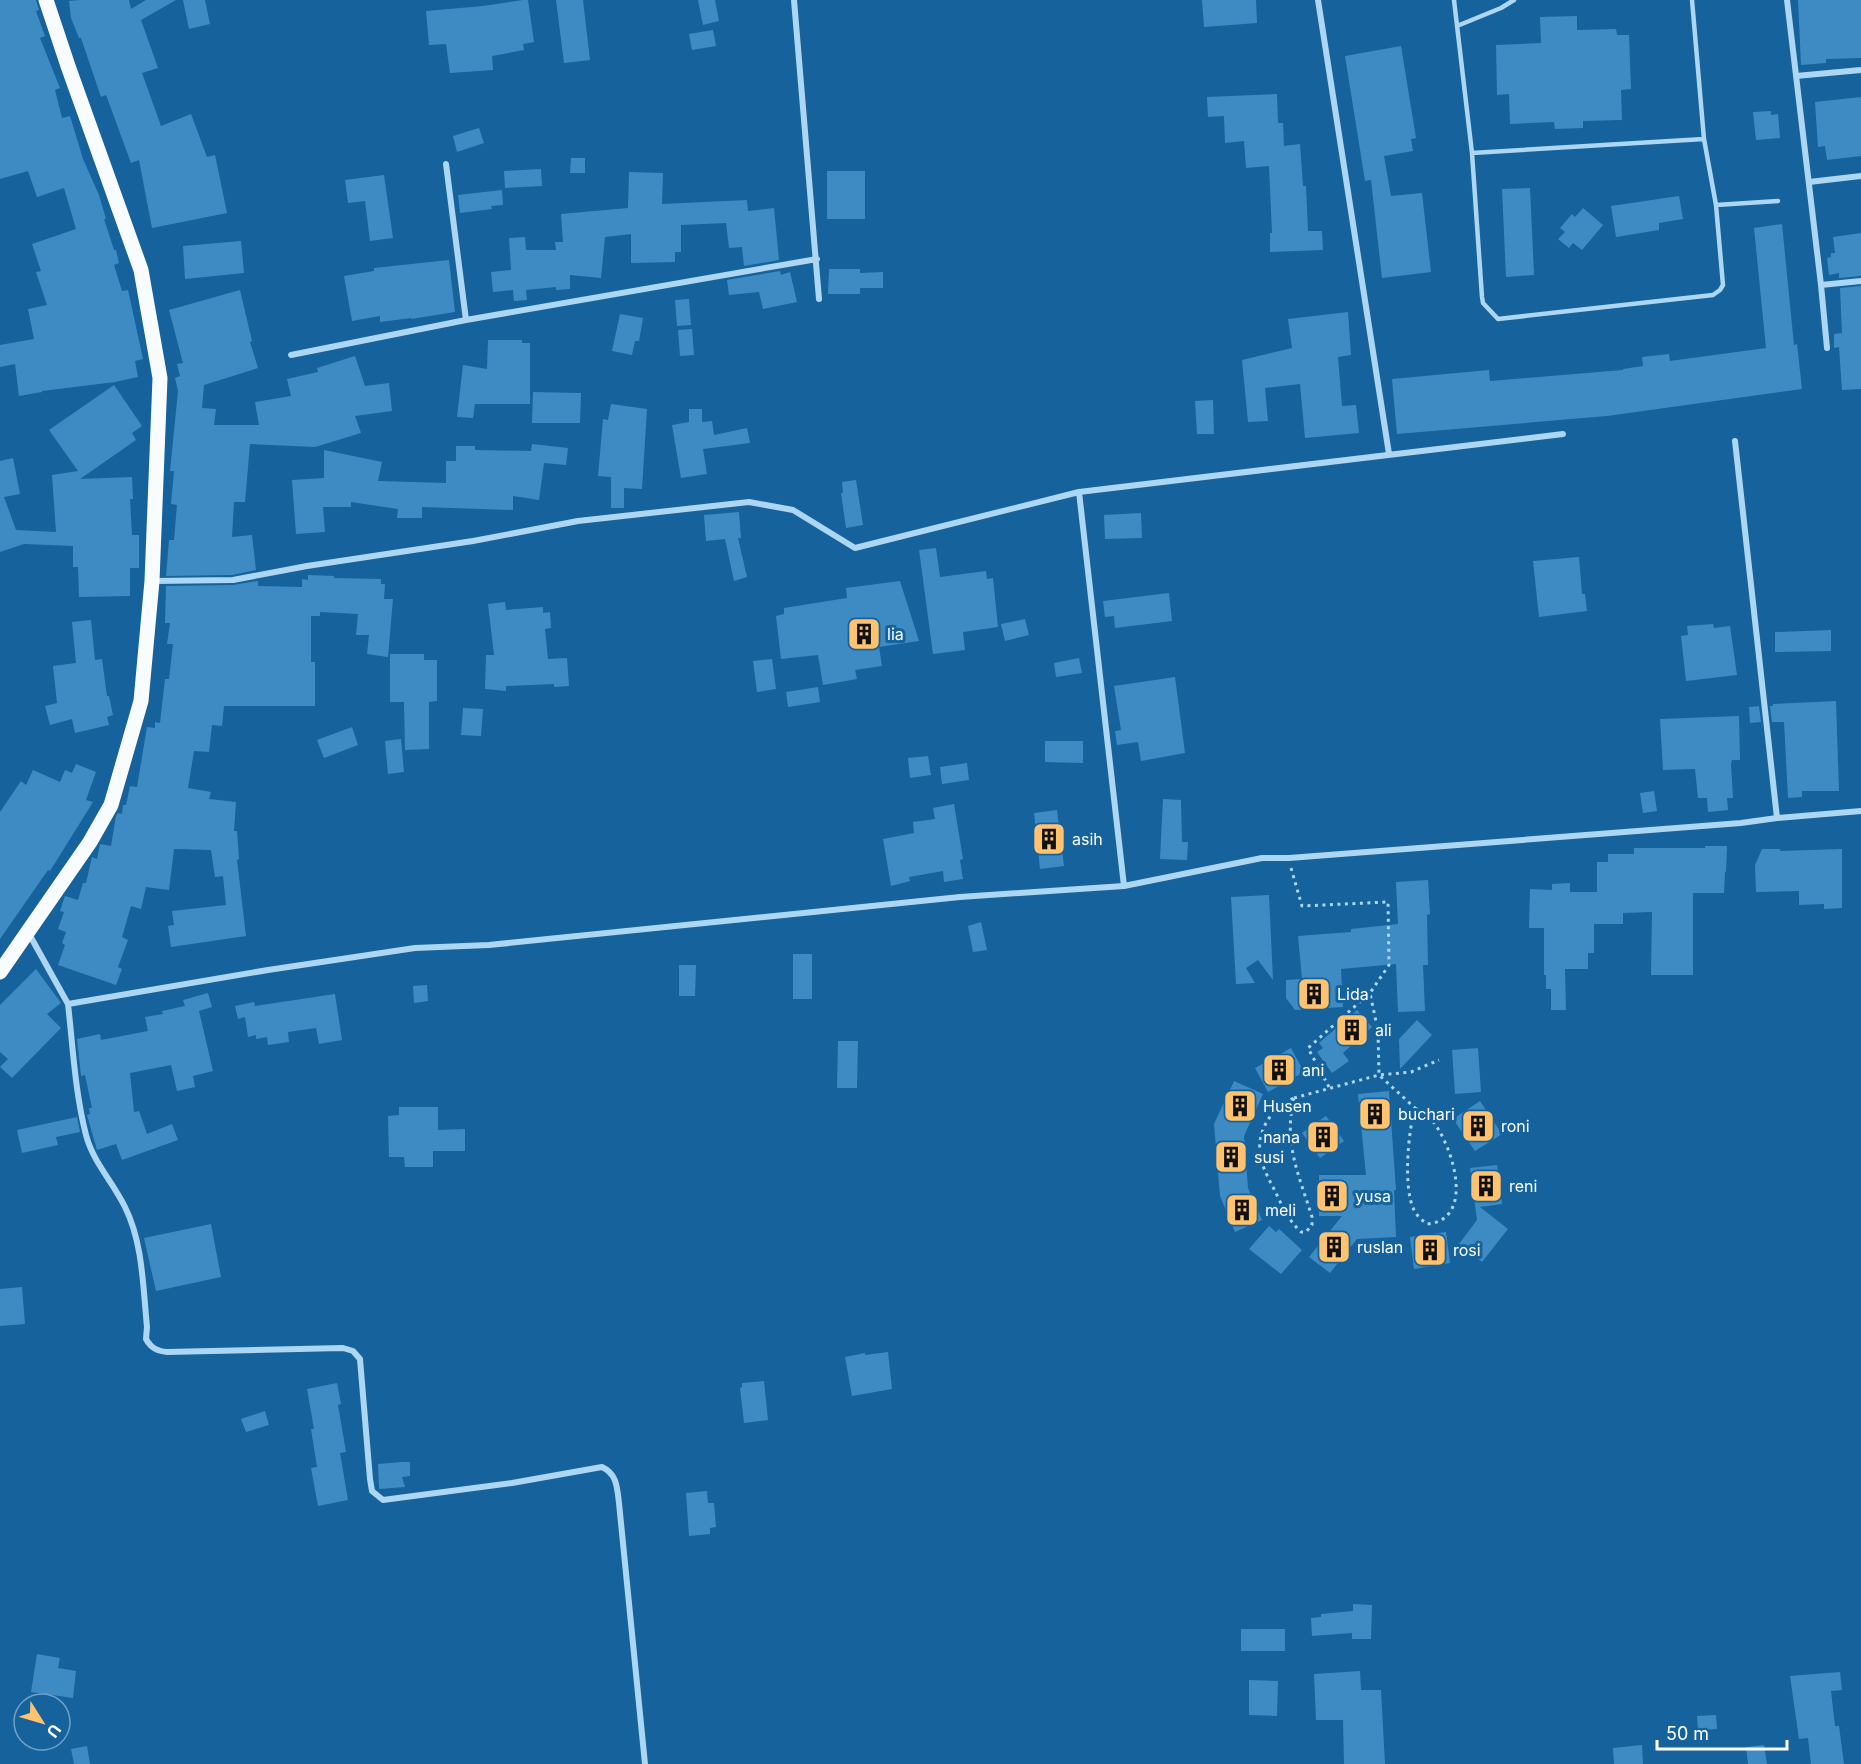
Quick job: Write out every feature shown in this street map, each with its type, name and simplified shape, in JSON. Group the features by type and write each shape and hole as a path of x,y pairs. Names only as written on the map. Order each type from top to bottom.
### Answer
{"main road":[{"path":"0,972 90,842 111,805 141,701 152,581 160,378 148,299 141,270 46,0"}],"street":[{"path":"794,0 819,299"},
{"path":"1318,0 1389,454"},
{"path":"1787,0 1827,348"},
{"path":"1796,76 1861,70"},
{"path":"446,164 466,320"},
{"path":"1809,182 1861,176"},
{"path":"291,355 466,320 817,259"},
{"path":"1821,285 1861,281"},
{"path":"152,581 233,580 307,566 473,541 578,521 749,502 793,510 855,548 1079,492 1563,434"},
{"path":"1735,441 1777,818"},
{"path":"1079,492 1124,886"},
{"path":"68,1004 415,948 489,945 948,898 1124,886 1262,858 1289,858 1861,812"},
{"path":"28,932 68,1004 77,1091 86,1137 97,1164 125,1206 135,1232 143,1284 146,1339 153,1348 167,1352 343,1348 353,1351 360,1359 372,1491 383,1500 512,1483 602,1467 610,1471 614,1476 619,1503 645,1764"}],"lane":[{"path":"1455,0 1472,153 1482,297 1483,303 1498,319 1713,294 1720,290 1723,285 1716,205 1704,139 1692,0"},
{"path":"1457,26 1501,8 1514,0"},
{"path":"1472,153 1704,139"},
{"path":"1716,205 1778,201"}],"path":[{"path":"1289,858 1302,906 1389,902 1389,964 1370,993 1308,1048 1329,1087"},
{"path":"1370,993 1378,1031 1379,1075 1415,1108 1430,1118 1444,1138 1451,1156 1456,1183 1455,1204 1446,1218 1435,1223 1427,1224 1419,1218 1413,1208 1407,1170 1415,1108"},
{"path":"1294,1098 1290,1113 1289,1139 1312,1217 1312,1225 1306,1232 1301,1232 1289,1220 1264,1169 1260,1153 1261,1136 1270,1115 1294,1098 1379,1075 1411,1072 1439,1060"}],"building":[{"path":"0,0 36,0 39,10 36,11 45,36 40,38 60,88 55,90 62,118 70,116 83,159 99,195 114,250 116,250 119,263 114,265 122,291 128,290 143,359 135,361 138,377 19,396 15,364 0,367 0,345 34,339 28,309 47,305 36,272 41,271 32,244 76,229 64,188 37,197 28,171 0,179"},
{"path":"129,0 131,9 146,0 176,0 141,20 158,68 142,73 161,126 191,114 207,157 215,155 227,213 152,228 139,160 131,163 106,95 101,97 81,38 71,18 69,1"},
{"path":"183,0 205,0 210,24 189,29"},
{"path":"528,0 534,42 523,44 524,50 492,56 493,70 450,73 446,44 429,45 426,11"},
{"path":"556,0 583,0 590,60 564,63"},
{"path":"698,0 715,0 719,21 703,25"},
{"path":"1202,0 1256,0 1257,23 1204,27"},
{"path":"1798,0 1861,0 1861,58 1826,59 1826,63 1801,65"},
{"path":"1577,16 1577,30 1616,29 1617,35 1629,35 1631,89 1621,90 1622,120 1583,121 1583,128 1555,129 1554,122 1510,124 1509,94 1497,95 1496,45 1541,43 1540,17"},
{"path":"713,30 716,46 692,50 689,34"},
{"path":"1401,46 1416,138 1411,139 1413,151 1384,156 1391,196 1422,193 1431,272 1382,278 1371,180 1365,181 1345,56"},
{"path":"1277,94 1278,123 1283,123 1284,146 1300,144 1303,186 1306,186 1308,231 1322,231 1323,250 1270,252 1270,233 1272,233 1269,166 1246,168 1244,141 1225,143 1224,116 1208,117 1207,97"},
{"path":"1861,97 1861,156 1827,160 1825,146 1818,147 1815,102"},
{"path":"1771,111 1771,115 1778,114 1780,138 1756,140 1753,112"},
{"path":"479,128 484,143 457,152 453,136"},
{"path":"571,158 585,158 585,173 570,173"},
{"path":"541,169 542,186 505,188 504,171"},
{"path":"827,171 865,171 865,219 827,219"},
{"path":"629,172 663,173 662,204 747,200 748,211 774,208 779,260 744,266 742,247 729,248 726,223 681,225 681,252 675,252 675,262 631,263 631,234 605,237 601,278 570,275 570,289 556,290 556,287 526,290 527,300 514,301 513,290 493,292 491,272 511,270 509,238 525,237 526,250 556,250 555,242 563,242 561,214 628,208"},
{"path":"384,175 393,238 370,241 365,201 348,203 345,180"},
{"path":"1530,188 1534,275 1506,277 1502,189"},
{"path":"502,190 503,205 491,206 492,209 460,213 458,195"},
{"path":"1679,196 1683,219 1659,223 1659,230 1616,237 1611,206"},
{"path":"1583,208 1603,225 1582,250 1573,243 1569,248 1558,239 1565,232 1560,228 1572,214 1575,217"},
{"path":"1782,224 1794,345 1797,344 1802,389 1607,416 1397,434 1392,379 1489,370 1490,381 1623,370 1643,366 1642,357 1669,354 1670,361 1766,348 1754,228"},
{"path":"1861,233 1861,276 1839,278 1839,273 1829,275 1827,258 1831,257 1831,253 1835,253 1833,237"},
{"path":"241,241 244,273 185,279 183,246"},
{"path":"449,260 455,312 380,322 380,316 352,321 344,276 374,271 374,268"},
{"path":"829,269 860,269 860,273 883,272 883,288 860,288 860,294 828,294"},
{"path":"780,271 781,275 790,272 797,302 763,309 759,292 729,295 727,280"},
{"path":"1861,286 1861,389 1842,390 1839,347 1834,348 1834,334 1842,333 1840,288"},
{"path":"240,290 252,341 250,342 258,368 204,385 202,408 216,409 214,425 259,425 255,402 291,396 287,379 318,372 317,368 355,356 365,386 389,383 392,411 355,416 361,433 315,447 250,444 245,502 234,502 232,537 252,535 256,570 232,575 166,576 169,540 174,540 177,505 171,504 174,471 170,471 178,391 175,378 180,376 177,364 183,363 169,310"},
{"path":"689,299 691,325 677,326 675,300"},
{"path":"1348,312 1351,355 1338,357 1342,406 1356,405 1359,433 1305,438 1300,384 1265,388 1268,421 1248,422 1242,360 1292,348 1288,319"},
{"path":"620,314 643,318 639,341 635,341 632,355 612,351"},
{"path":"692,329 694,355 680,356 678,330"},
{"path":"488,340 522,340 522,343 530,343 530,404 475,404 473,418 457,417 463,365 487,369"},
{"path":"114,385 142,426 132,433 136,440 80,479 132,477 133,499 130,499 132,535 139,535 139,568 130,568 130,596 79,597 78,567 73,567 73,546 24,544 0,552 0,461 13,458 20,494 4,497 16,530 56,532 52,475 78,471 49,430"},
{"path":"533,392 581,393 580,423 532,423"},
{"path":"1213,400 1214,434 1197,434 1195,401"},
{"path":"611,404 647,409 642,489 624,488 624,508 611,508 611,477 598,476 603,419 608,420"},
{"path":"689,409 702,409 702,422 712,421 714,435 747,428 750,443 703,449 707,474 681,478 672,425 689,422"},
{"path":"532,444 568,448 566,465 544,463 539,500 513,496 513,510 422,507 422,518 397,518 398,509 351,502 351,507 323,507 325,532 296,534 292,480 324,478 324,450 382,462 378,481 446,483 446,461 456,461 456,446 475,446 475,450 531,451"},
{"path":"856,480 863,525 846,528 841,493 843,493 842,482"},
{"path":"739,512 741,538 738,538 747,577 734,581 725,539 706,541 704,515"},
{"path":"1141,513 1142,538 1105,539 1104,515"},
{"path":"936,548 940,577 986,571 987,579 993,578 998,627 963,632 965,650 933,654 919,550"},
{"path":"1579,557 1582,594 1585,594 1587,611 1539,617 1533,561"},
{"path":"308,575 381,579 381,584 385,584 384,599 393,599 388,657 367,654 369,635 356,635 358,614 320,612 320,616 311,616 311,662 315,662 315,706 224,706 222,726 212,725 209,752 194,751 188,788 211,792 209,799 236,802 234,831 237,831 239,859 237,860 246,936 171,947 168,926 174,925 172,911 226,905 223,876 215,877 211,850 174,849 169,890 146,887 141,909 131,906 122,937 128,940 118,967 122,969 116,985 58,965 65,945 62,943 66,932 58,929 64,912 60,911 65,896 78,900 83,883 86,883 92,857 97,859 100,844 111,846 116,816 118,813 122,814 130,786 137,787 147,727 155,728 155,722 160,723 165,679 169,679 173,644 167,644 170,623 165,623 166,586 233,585 258,581 258,586 302,587 302,579 308,580"},
{"path":"900,581 919,641 879,647 882,666 855,670 857,679 823,685 818,655 781,659 776,616 784,614 784,608 847,598 846,588"},
{"path":"1169,593 1172,621 1115,628 1114,616 1105,617 1103,601"},
{"path":"505,602 506,610 543,607 543,613 550,612 551,628 545,629 548,659 567,658 569,686 554,687 554,684 506,686 506,691 485,689 486,655 494,655 488,604"},
{"path":"1025,619 1029,635 1005,641 1001,624"},
{"path":"91,620 95,660 102,659 107,696 109,696 113,715 107,717 109,725 75,733 72,719 50,725 45,706 57,703 53,666 76,663 72,622"},
{"path":"1713,624 1714,628 1730,626 1737,675 1686,681 1681,636 1688,635 1687,626"},
{"path":"1831,630 1831,651 1775,652 1775,632"},
{"path":"390,654 424,654 424,660 437,660 437,701 429,702 429,749 405,750 404,702 390,702"},
{"path":"1079,658 1082,673 1056,677 1054,663"},
{"path":"772,659 776,689 757,692 753,661"},
{"path":"1175,677 1185,753 1141,761 1138,742 1117,745 1115,731 1121,730 1114,686"},
{"path":"818,687 820,702 788,707 786,692"},
{"path":"1836,701 1839,791 1802,791 1802,797 1788,798 1784,722 1772,722 1770,706"},
{"path":"1759,706 1761,722 1750,723 1749,707"},
{"path":"463,708 483,709 481,736 461,735"},
{"path":"1739,716 1740,760 1732,760 1731,764 1733,798 1727,798 1728,810 1708,812 1707,798 1698,798 1695,769 1663,770 1660,719"},
{"path":"352,727 358,745 324,758 317,740"},
{"path":"401,739 404,772 388,774 385,741"},
{"path":"1045,741 1083,741 1083,763 1045,762"},
{"path":"928,756 931,775 910,778 908,758"},
{"path":"967,763 969,780 942,784 940,767"},
{"path":"76,764 96,772 86,800 93,802 50,871 48,870 0,939 0,812 21,781 26,785 33,770 60,782 65,770 72,773"},
{"path":"1654,791 1657,811 1643,813 1640,793"},
{"path":"1163,799 1181,800 1182,842 1188,842 1187,860 1160,859"},
{"path":"954,804 963,859 960,860 963,879 944,882 943,871 909,877 910,881 891,886 883,839 914,833 913,822 935,819 933,808"},
{"name":"asih","path":"1057,810 1064,866 1040,869 1034,813"},
{"path":"1705,846 1727,846 1726,872 1724,893 1693,893 1693,975 1651,975 1652,912 1623,913 1623,924 1594,924 1594,953 1588,953 1588,969 1565,969 1566,1010 1551,1010 1551,989 1546,989 1546,975 1544,975 1544,928 1529,928 1530,889 1552,890 1552,884 1570,883 1570,892 1597,892 1597,862 1608,862 1608,854 1634,854 1634,848 1705,848"},
{"path":"1762,849 1780,849 1780,851 1842,849 1842,908 1824,909 1824,904 1799,905 1799,891 1756,892 1755,865"},
{"path":"1428,880 1430,914 1427,915 1428,965 1423,965 1425,1011 1398,1012 1396,964 1341,969 1343,1007 1295,1010 1286,998 1286,980 1302,979 1298,936 1351,932 1351,929 1398,924 1396,882"},
{"path":"1269,895 1273,980 1258,960 1246,968 1255,983 1236,984 1231,897"},
{"path":"981,922 987,950 973,952 968,926"},
{"path":"793,954 812,954 812,999 793,999"},
{"path":"679,965 696,965 695,996 679,996"},
{"path":"36,969 61,1003 47,1014 61,1028 12,1078 0,1067 8,1059 0,1052 0,1005"},
{"path":"427,985 428,1001 414,1003 413,986"},
{"path":"208,993 212,1007 199,1011 213,1071 193,1076 195,1087 177,1091 171,1065 130,1073 134,1112 139,1111 147,1134 172,1124 178,1140 122,1160 116,1144 97,1150 87,1115 90,1114 89,1108 92,1108 85,1075 81,1076 77,1039 100,1034 101,1040 148,1031 145,1017 163,1014 162,1011 185,1006 183,1000"},
{"path":"335,994 342,1040 319,1044 316,1028 288,1032 289,1042 268,1045 267,1037 256,1039 256,1035 248,1037 245,1017 238,1019 235,1006 254,1002 255,1006"},
{"path":"1357,1010 1372,1027 1343,1053 1349,1061 1332,1073 1317,1052 1323,1048 1319,1043"},
{"path":"1417,1020 1432,1035 1400,1069 1399,1039"},
{"path":"838,1041 858,1041 857,1088 837,1088"},
{"name":"ani","path":"1291,1048 1304,1072 1268,1092 1255,1068"},
{"path":"1478,1048 1481,1092 1455,1094 1452,1050"},
{"path":"1234,1081 1263,1094 1244,1136 1248,1188 1262,1220 1235,1232 1220,1196 1214,1124"},
{"path":"1389,1091 1396,1190 1394,1190 1396,1237 1357,1239 1330,1273 1309,1257 1342,1216 1319,1216 1319,1175 1366,1175 1358,1094"},
{"name":"roni","path":"1480,1101 1502,1134 1475,1151 1453,1119"},
{"path":"399,1107 438,1107 438,1130 465,1129 465,1151 433,1151 433,1167 405,1167 404,1157 389,1157 388,1116 399,1115"},
{"name":"nana","path":"1326,1116 1344,1141 1320,1158 1302,1133"},
{"path":"77,1117 80,1132 56,1137 58,1145 22,1153 17,1130"},
{"path":"1497,1165 1502,1204 1480,1207 1508,1229 1482,1262 1459,1244 1477,1220 1470,1168"},
{"path":"211,1224 221,1277 156,1291 144,1238"},
{"path":"1269,1226 1276,1232 1279,1229 1302,1250 1281,1274 1249,1249"},
{"name":"rosi","path":"1446,1232 1450,1263 1414,1269 1410,1237"},
{"path":"22,1287 25,1324 0,1326 0,1289"},
{"path":"888,1352 892,1389 852,1396 845,1357"},
{"path":"764,1381 768,1420 744,1423 740,1388 742,1383"},
{"path":"337,1383 341,1404 338,1405 346,1452 340,1453 348,1500 318,1506 311,1468 317,1467 311,1429 314,1429 307,1389"},
{"path":"265,1411 269,1425 246,1432 241,1419"},
{"path":"410,1462 410,1476 402,1477 405,1487 379,1489 378,1464"},
{"path":"707,1491 708,1503 714,1503 716,1527 710,1528 710,1534 689,1536 686,1493"},
{"path":"1353,1604 1372,1605 1371,1639 1352,1639 1352,1633 1312,1636 1311,1618 1321,1617 1321,1614 1353,1611"},
{"path":"1241,1629 1285,1629 1285,1651 1241,1651"},
{"path":"37,1654 60,1658 58,1668 76,1671 73,1698 72,1692 31,1692"},
{"path":"1360,1671 1361,1690 1381,1690 1385,1764 1344,1764 1343,1720 1316,1720 1314,1674"},
{"path":"1840,1672 1842,1690 1831,1691 1835,1726 1839,1726 1844,1764 1811,1764 1808,1738 1799,1739 1790,1676"},
{"path":"1249,1680 1278,1681 1277,1716 1249,1715"},
{"path":"1716,1715 1717,1729 1698,1730 1697,1716"},
{"path":"1642,1745 1643,1764 1614,1764 1613,1748"},
{"path":"1764,1745 1767,1764 1748,1764 1746,1747"},
{"path":"87,1746 90,1764 74,1764 72,1749"}],"place":[{"name":"lia","path":"864,634"},
{"name":"asih","path":"1049,839"},
{"name":"Lida","path":"1314,994"},
{"name":"ali","path":"1352,1030"},
{"name":"ani","path":"1279,1070"},
{"name":"Husen","path":"1240,1106"},
{"name":"buchari","path":"1375,1114"},
{"name":"roni","path":"1478,1126"},
{"name":"nana","path":"1323,1137"},
{"name":"susi","path":"1231,1157"},
{"name":"reni","path":"1486,1186"},
{"name":"yusa","path":"1332,1196"},
{"name":"meli","path":"1242,1210"},
{"name":"ruslan","path":"1334,1247"},
{"name":"rosi","path":"1430,1250"}]}
